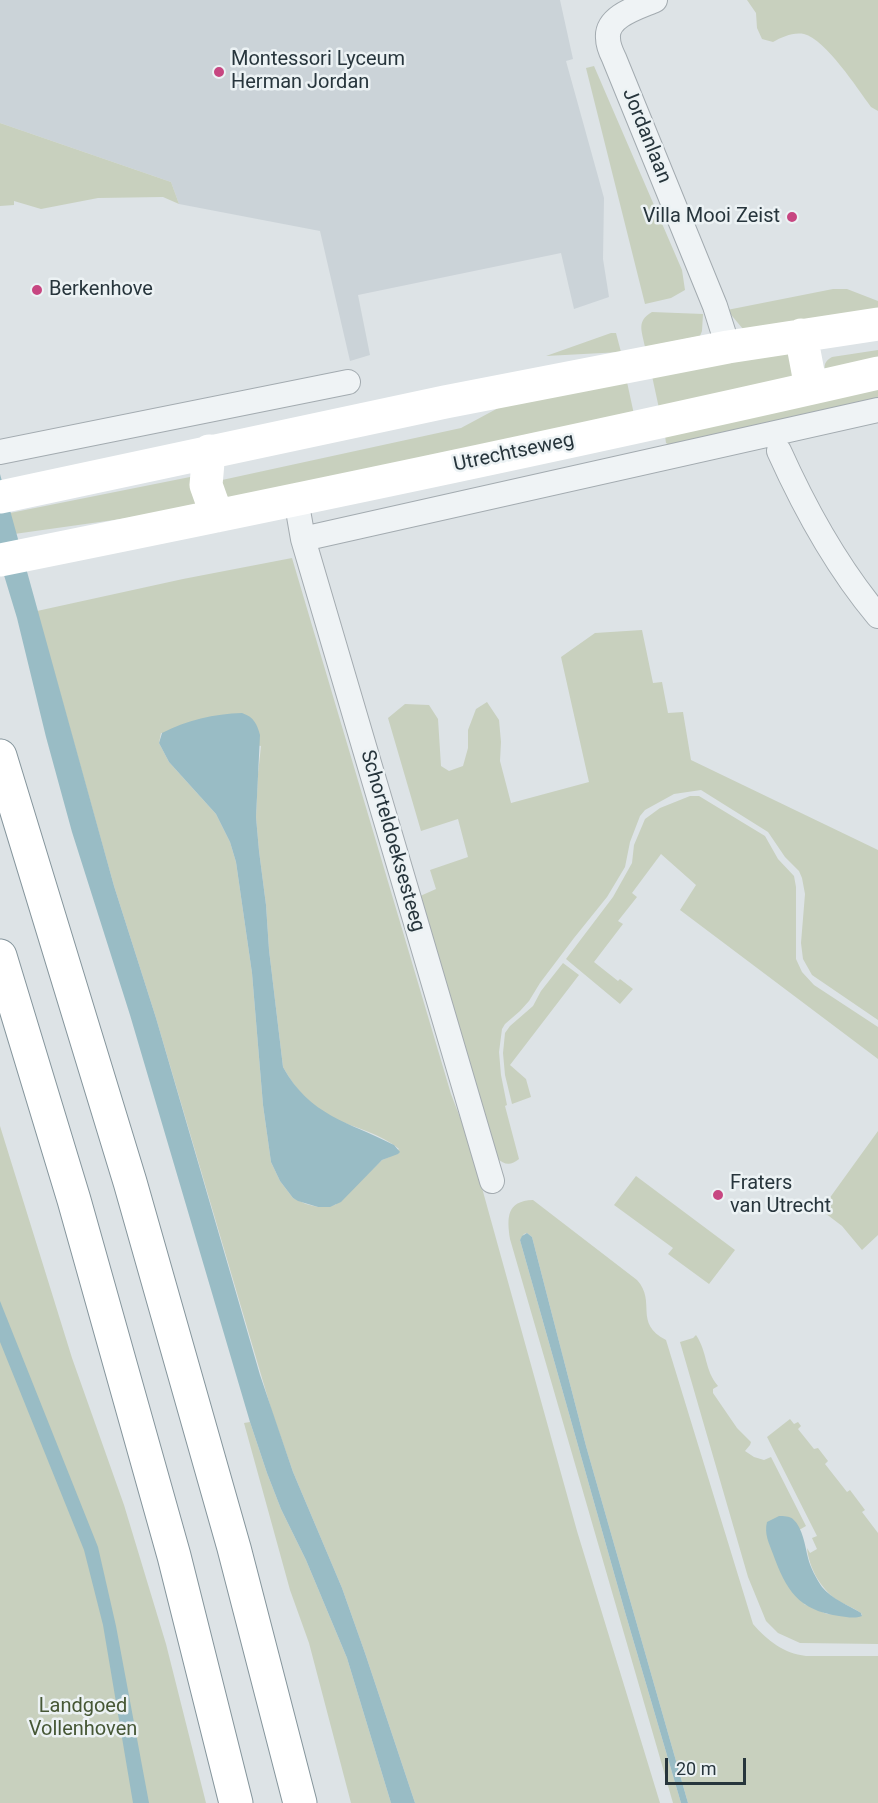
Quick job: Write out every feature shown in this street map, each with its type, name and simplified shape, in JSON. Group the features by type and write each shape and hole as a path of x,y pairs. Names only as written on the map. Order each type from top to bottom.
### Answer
{"main road":[{"path":"0,497 445,402 728,347 878,324"},
{"path":"801,335 811,388"},
{"name":"Utrechtseweg","path":"0,560 557,444 878,373"},
{"path":"209,451 206,485 217,516"},
{"path":"0,756 130,1182 234,1548 300,1803"},
{"path":"0,956 74,1200 171,1544 236,1803"}],"street":[{"name":"Jordanlaan","path":"655,0 617,19 607,36 696,258 728,347"},
{"path":"0,452 348,382"},
{"name":"Utrechtseweg","path":"303,539 878,410"},
{"path":"779,451 798,493 855,589 878,616"},
{"name":"Schorteldoeksesteeg","path":"296,499 303,539 492,1181"}],"shaded area":[{"path":"0,0 560,0 573,59 566,61 604,198 603,259 609,297 574,309 561,253 358,295 370,355 350,361 320,231 179,204 171,182 0,123"}],"green space":[{"path":"747,0 878,0 878,111 871,107 831,55 813,38 804,34 796,34 773,42 762,39 757,28 756,13"},
{"path":"594,66 682,270 685,290 671,298 645,304 586,68"},
{"path":"0,123 171,182 179,204 163,197 98,198 41,209 14,201 14,205 0,206"},
{"path":"833,289 847,289 878,301 878,311 743,329 727,310"},
{"path":"652,312 703,314 700,336 645,347 641,327 644,319"},
{"path":"616,333 621,352 546,356"},
{"path":"794,350 794,379 660,413 652,376"},
{"path":"878,350 878,364 826,373 825,364 832,357"},
{"path":"878,377 878,398 677,446 666,443 664,428"},
{"path":"627,382 635,419 229,502 218,484 222,480 461,428 502,406"},
{"path":"200,475 199,508 0,536 0,515"},
{"path":"292,558 451,1094 469,1141 577,1531 660,1803 415,1803 342,1588 293,1472 272,1412 156,1018 114,886 37,611","holes":["161,733 261,746 256,817 283,1067 298,1090 326,1115 376,1135 399,1149 382,1160 335,1205 318,1207 293,1198 280,1181 271,1162 263,1105 252,973 236,862 230,842 216,814 169,762 159,743"]},
{"path":"642,630 653,683 662,682 668,713 683,712 691,760 878,850 878,1020 812,975 803,959 801,943 805,894 802,878 768,832 701,790 674,794 645,810 640,816 630,842 625,867 607,897 540,983 529,1001 502,1029 499,1052 507,1105 505,1106 519,1159 510,1164 505,1163 497,1158 418,897 436,889 430,870 468,857 458,819 421,831 388,718 405,704 429,705 438,719 441,766 449,771 463,766 468,748 468,730 476,709 487,702 499,720 500,761 511,803 589,782 561,657 595,633"},
{"path":"690,796 699,796 765,836 778,859 794,876 796,959 802,972 814,985 878,1027 878,1059 680,910 696,885 661,854 632,893 637,897 618,921 623,924 594,962 618,981 620,979 633,989 620,1004 566,959 613,897 632,863 634,845 645,819 660,808"},
{"path":"563,963 579,975 510,1065 526,1079 531,1097 512,1104 505,1075 503,1053 505,1033 533,1006 541,991"},
{"name":"Landgoed Vollenhoven","path":"0,1126 72,1358 124,1505 166,1644 206,1803 0,1803"},
{"path":"878,1131 878,1235 862,1250 842,1226 821,1210"},
{"path":"636,1176 735,1250 709,1284 668,1254 673,1248 614,1205"},
{"path":"533,1200 637,1280 643,1288 650,1327 666,1340 753,1624 764,1636 790,1652 806,1656 878,1656 878,1803 688,1803 586,1446 532,1237 527,1233 520,1240 681,1803 673,1803 510,1239 510,1212 518,1204"},
{"path":"696,1335 703,1348 710,1373 718,1386 713,1389 713,1393 737,1428 751,1442 745,1451 764,1460 771,1457 806,1526 799,1530 793,1519 804,1604 827,1614 862,1616 831,1595 817,1577 810,1563 807,1548 810,1553 817,1549 812,1538 817,1536 767,1437 790,1419 794,1424 798,1422 801,1426 798,1429 814,1449 818,1448 828,1461 825,1464 847,1492 850,1490 865,1510 862,1512 878,1533 878,1644 800,1643 778,1633 766,1621 748,1577 680,1342"},
{"path":"250,1422 281,1509 306,1560 347,1658 391,1803 351,1803 309,1643 290,1590 244,1423"}],"water":[{"path":"0,474 114,886 156,1018 260,1375 293,1472 342,1588 415,1803 391,1803 347,1658 306,1560 281,1509 250,1422 130,1015 72,832 46,737 17,618 0,562"},
{"path":"242,713 254,721 260,735 256,817 283,1067 305,1096 318,1107 345,1123 394,1145 400,1152 382,1160 341,1202 330,1207 318,1207 293,1198 280,1181 271,1162 263,1105 252,973 236,862 230,842 216,814 169,762 159,743 162,733 191,721 211,716"},
{"path":"527,1233 532,1237 586,1446 688,1803 681,1803 625,1612 520,1240"},
{"path":"0,1301 98,1547 116,1626 149,1803 133,1803 103,1625 84,1550 0,1342"},
{"path":"779,1516 791,1518 799,1527 810,1565 822,1587 835,1598 861,1613 862,1616 850,1618 813,1609 789,1588 778,1567 767,1534 767,1522"}],"place":[{"name":"Montessori Lyceum Herman Jordan","path":"219,72"},
{"name":"Villa Mooi Zeist","path":"792,217"},
{"name":"Berkenhove","path":"37,290"},
{"name":"Fraters van Utrecht","path":"718,1195"}]}
